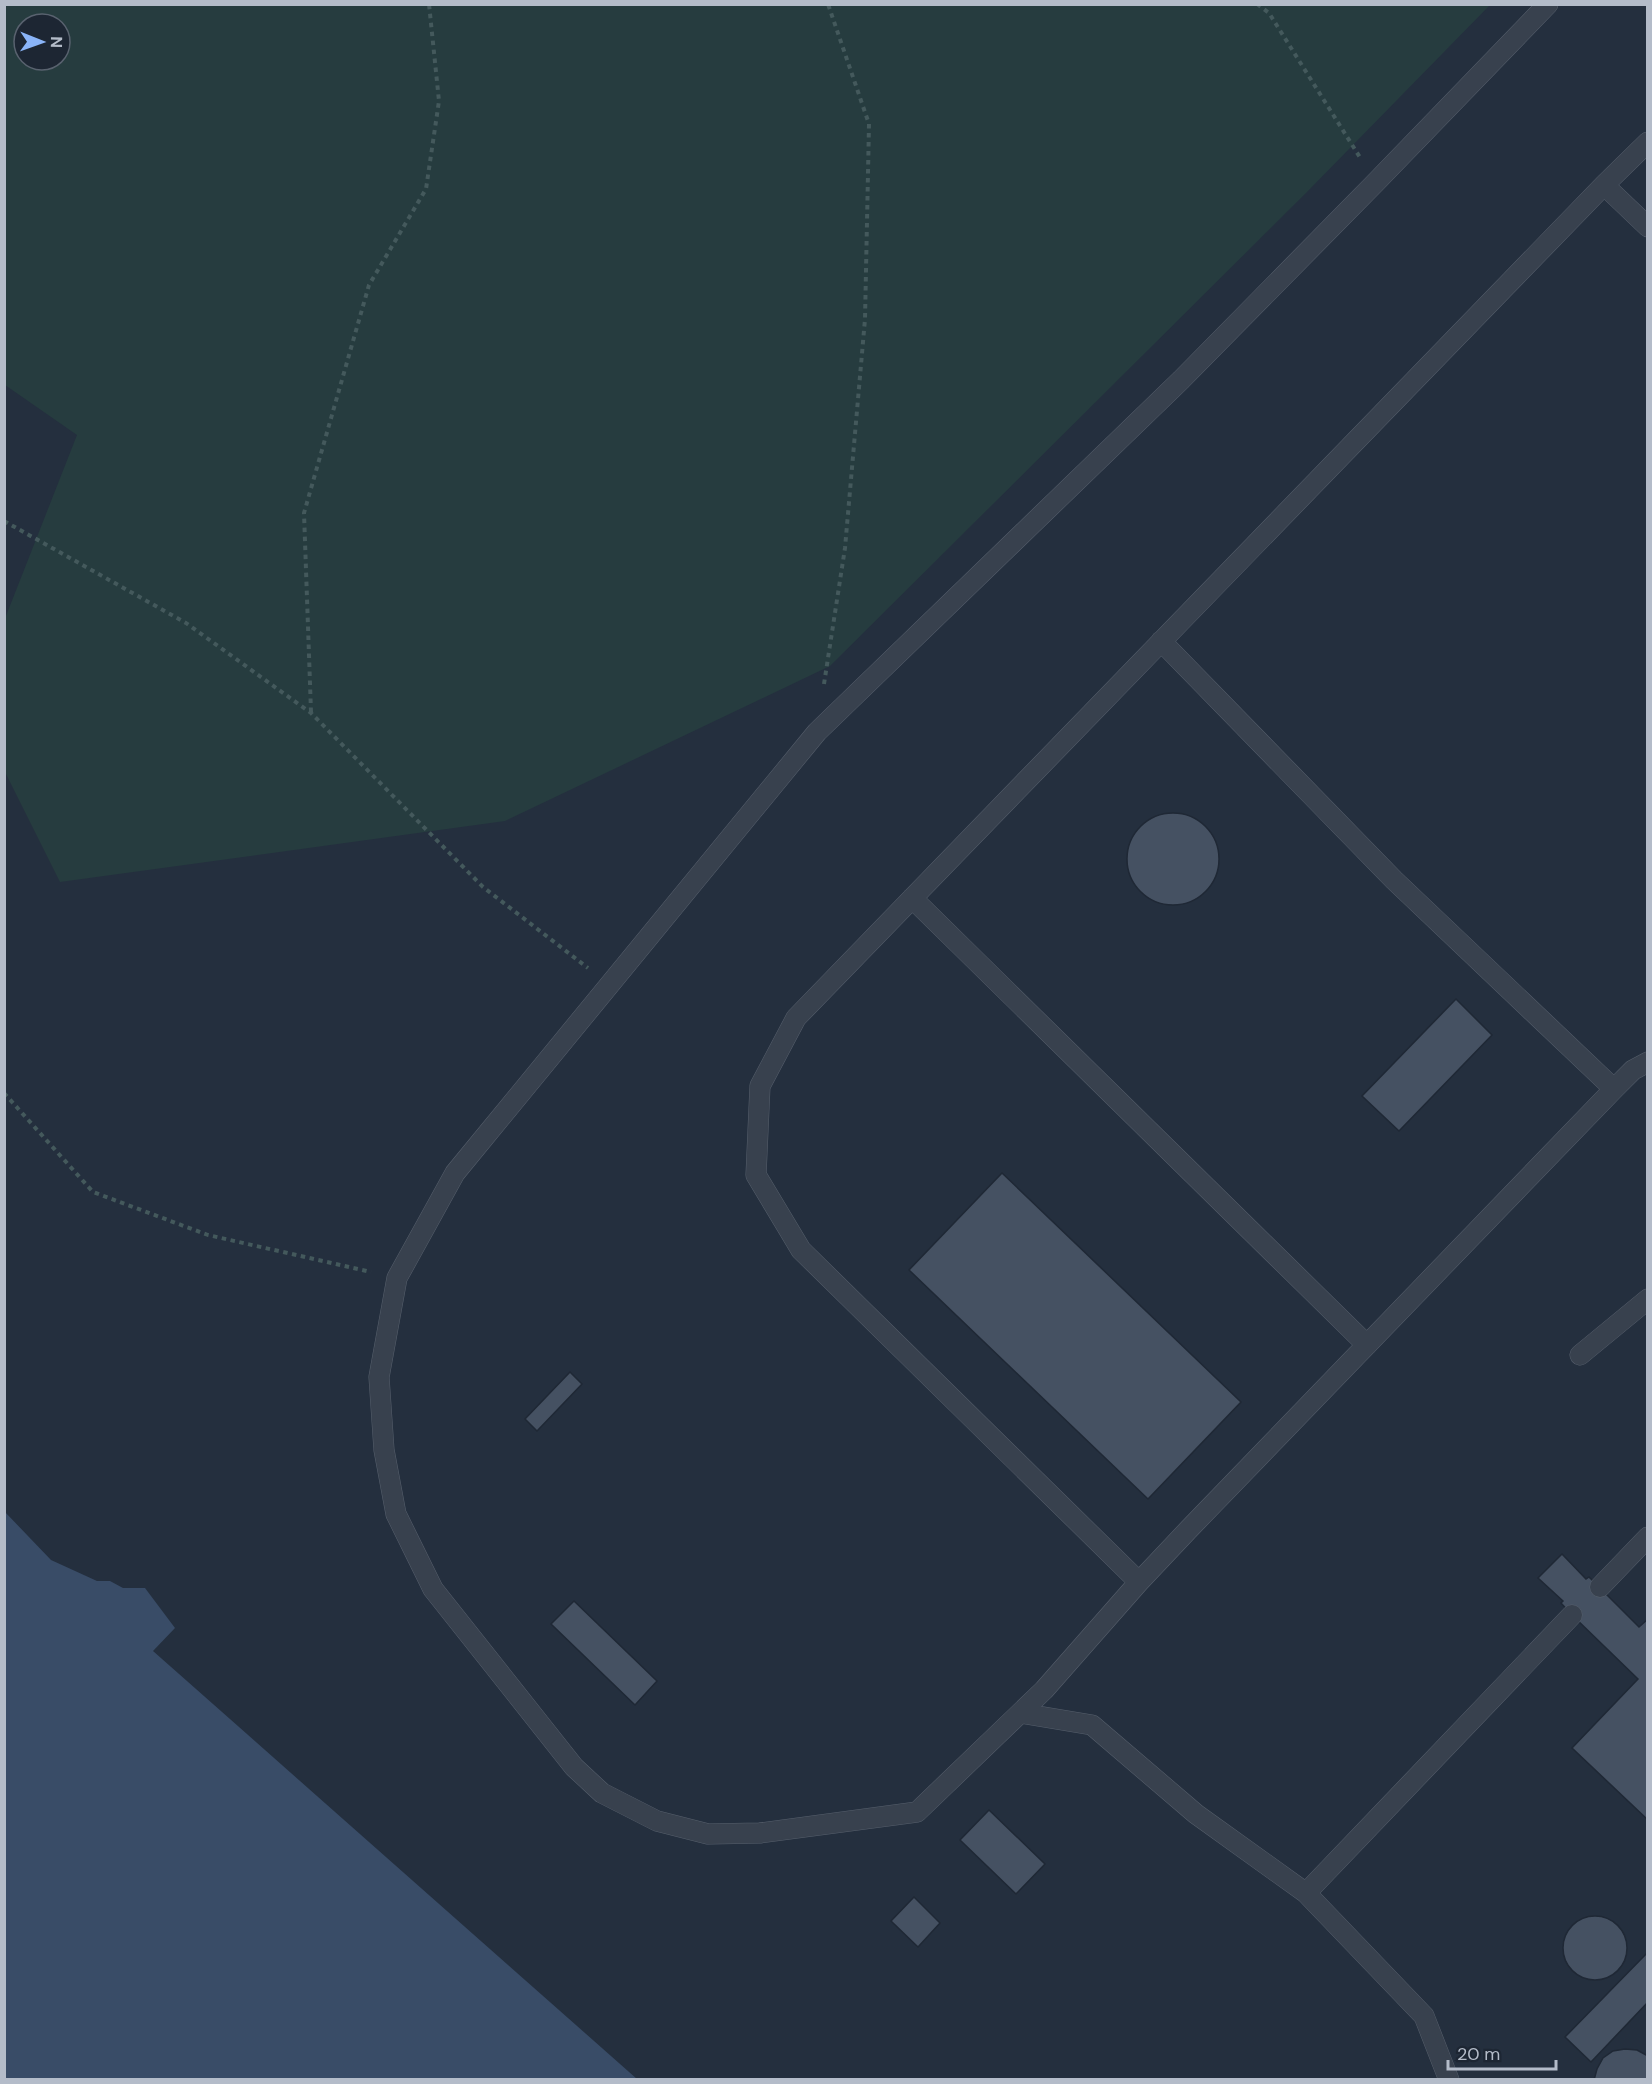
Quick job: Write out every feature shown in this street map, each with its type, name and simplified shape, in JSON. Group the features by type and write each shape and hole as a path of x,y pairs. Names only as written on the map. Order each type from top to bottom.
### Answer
{"lane":[{"path":"1548,4 1180,380 817,732 455,1173 397,1278 379,1377 384,1450 396,1514 433,1589 574,1767 602,1793 657,1821 708,1834 760,1833 917,1812 1044,1690 1139,1582 1367,1344 1614,1089 1633,1070 1647,1062"},
{"path":"1139,1582 801,1250 756,1175 760,1086 796,1018 1647,142"},
{"path":"1604,185 1647,227"},
{"path":"1161,641 1394,880 1614,1089"},
{"path":"912,898 1367,1344"},
{"path":"1580,1356 1647,1299"},
{"path":"1599,1587 1647,1537"},
{"path":"1306,1893 1572,1616"},
{"path":"1020,1713 1092,1725 1196,1814 1306,1893 1424,2016 1449,2079"}],"path":[{"path":"311,712 304,513 369,285 426,189 440,101 429,4"},
{"path":"824,686 844,548 866,319 869,124 828,4"},
{"path":"1257,4 1269,13 1376,182"},
{"path":"4,521 186,623 311,712 483,887 610,985"},
{"path":"4,1093 93,1192 207,1235 397,1278"}],"green space":[{"path":"5,4 1490,4 1306,193 830,666 505,821 60,882 5,772 4,621 77,435 5,385"}],"water":[{"path":"5,1512 51,1560 97,1581 110,1581 123,1588 145,1588 175,1628 153,1651 637,2079 5,2079"}],"building":[{"path":"1173,813 1199,821 1211,833 1219,859 1211,885 1199,897 1173,905 1147,897 1135,885 1127,859 1135,833 1147,821"},
{"path":"1456,999 1492,1035 1399,1131 1362,1096"},
{"path":"1002,1173 1241,1402 1148,1499 909,1270"},
{"path":"570,1372 582,1384 537,1431 525,1419"},
{"path":"1562,1554 1586,1579 1589,1577 1639,1627 1648,1619 1648,1820 1572,1748 1638,1679 1572,1615 1561,1603 1563,1601 1538,1578"},
{"path":"574,1601 657,1681 635,1705 551,1624"},
{"path":"989,1810 1045,1864 1016,1894 960,1840"},
{"path":"914,1897 940,1923 918,1947 891,1921"},
{"path":"1589,1916 1601,1916 1618,1925 1625,1936 1627,1948 1625,1960 1618,1971 1601,1980 1589,1980 1577,1975 1568,1966 1563,1954 1563,1942 1568,1930 1577,1921"},
{"path":"1648,1952 1648,2002 1591,2062 1565,2037"},
{"path":"1637,2050 1648,2056 1648,2080 1594,2080 1603,2058 1613,2051"}]}
